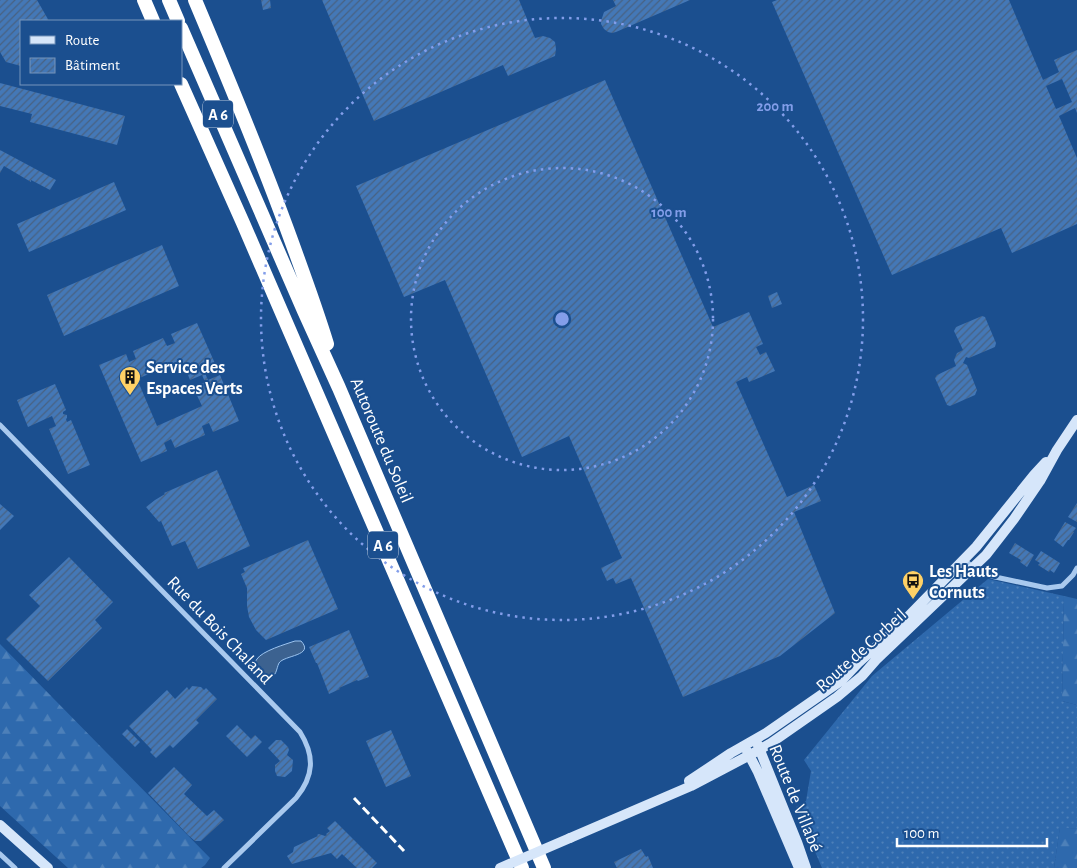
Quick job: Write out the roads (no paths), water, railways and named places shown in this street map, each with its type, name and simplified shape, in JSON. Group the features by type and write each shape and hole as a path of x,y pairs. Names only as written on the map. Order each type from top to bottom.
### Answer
{"highway":[{"path":"144,0 153,20"},
{"path":"169,0 178,20"},
{"path":"195,0 241,109 276,200 315,305 340,388"},
{"name":"Autoroute du Soleil","path":"182,30 304,311 340,388 544,868"},
{"name":"A 6","path":"181,85 522,868"}],"street":[{"name":"Route de Corbeil","path":"500,868 661,799 747,751 760,749 837,697 862,676 876,660 986,555 1040,481 1057,450 1077,420"},
{"name":"Rue du Bois Chaland","path":"0,425 290,721 306,742 310,757 310,768 304,788 224,868"},
{"name":"Route de Corbeil","path":"747,751 755,740 841,681 896,629 976,547 1034,475 1057,450"},
{"path":"964,560 986,575 1047,588 1062,586 1077,568"},
{"name":"Route de Villabé","path":"755,740 806,868"},
{"name":"Route de Villabé","path":"747,751 762,780 799,868"},
{"path":"0,825 48,868"},
{"path":"0,854 15,868"}],"railway":[{"path":"354,798 404,851"}],"place":[{"name":"Service des Espaces Verts","path":"130,396"},
{"name":"Les Hauts Cornuts","path":"913,600"}]}
